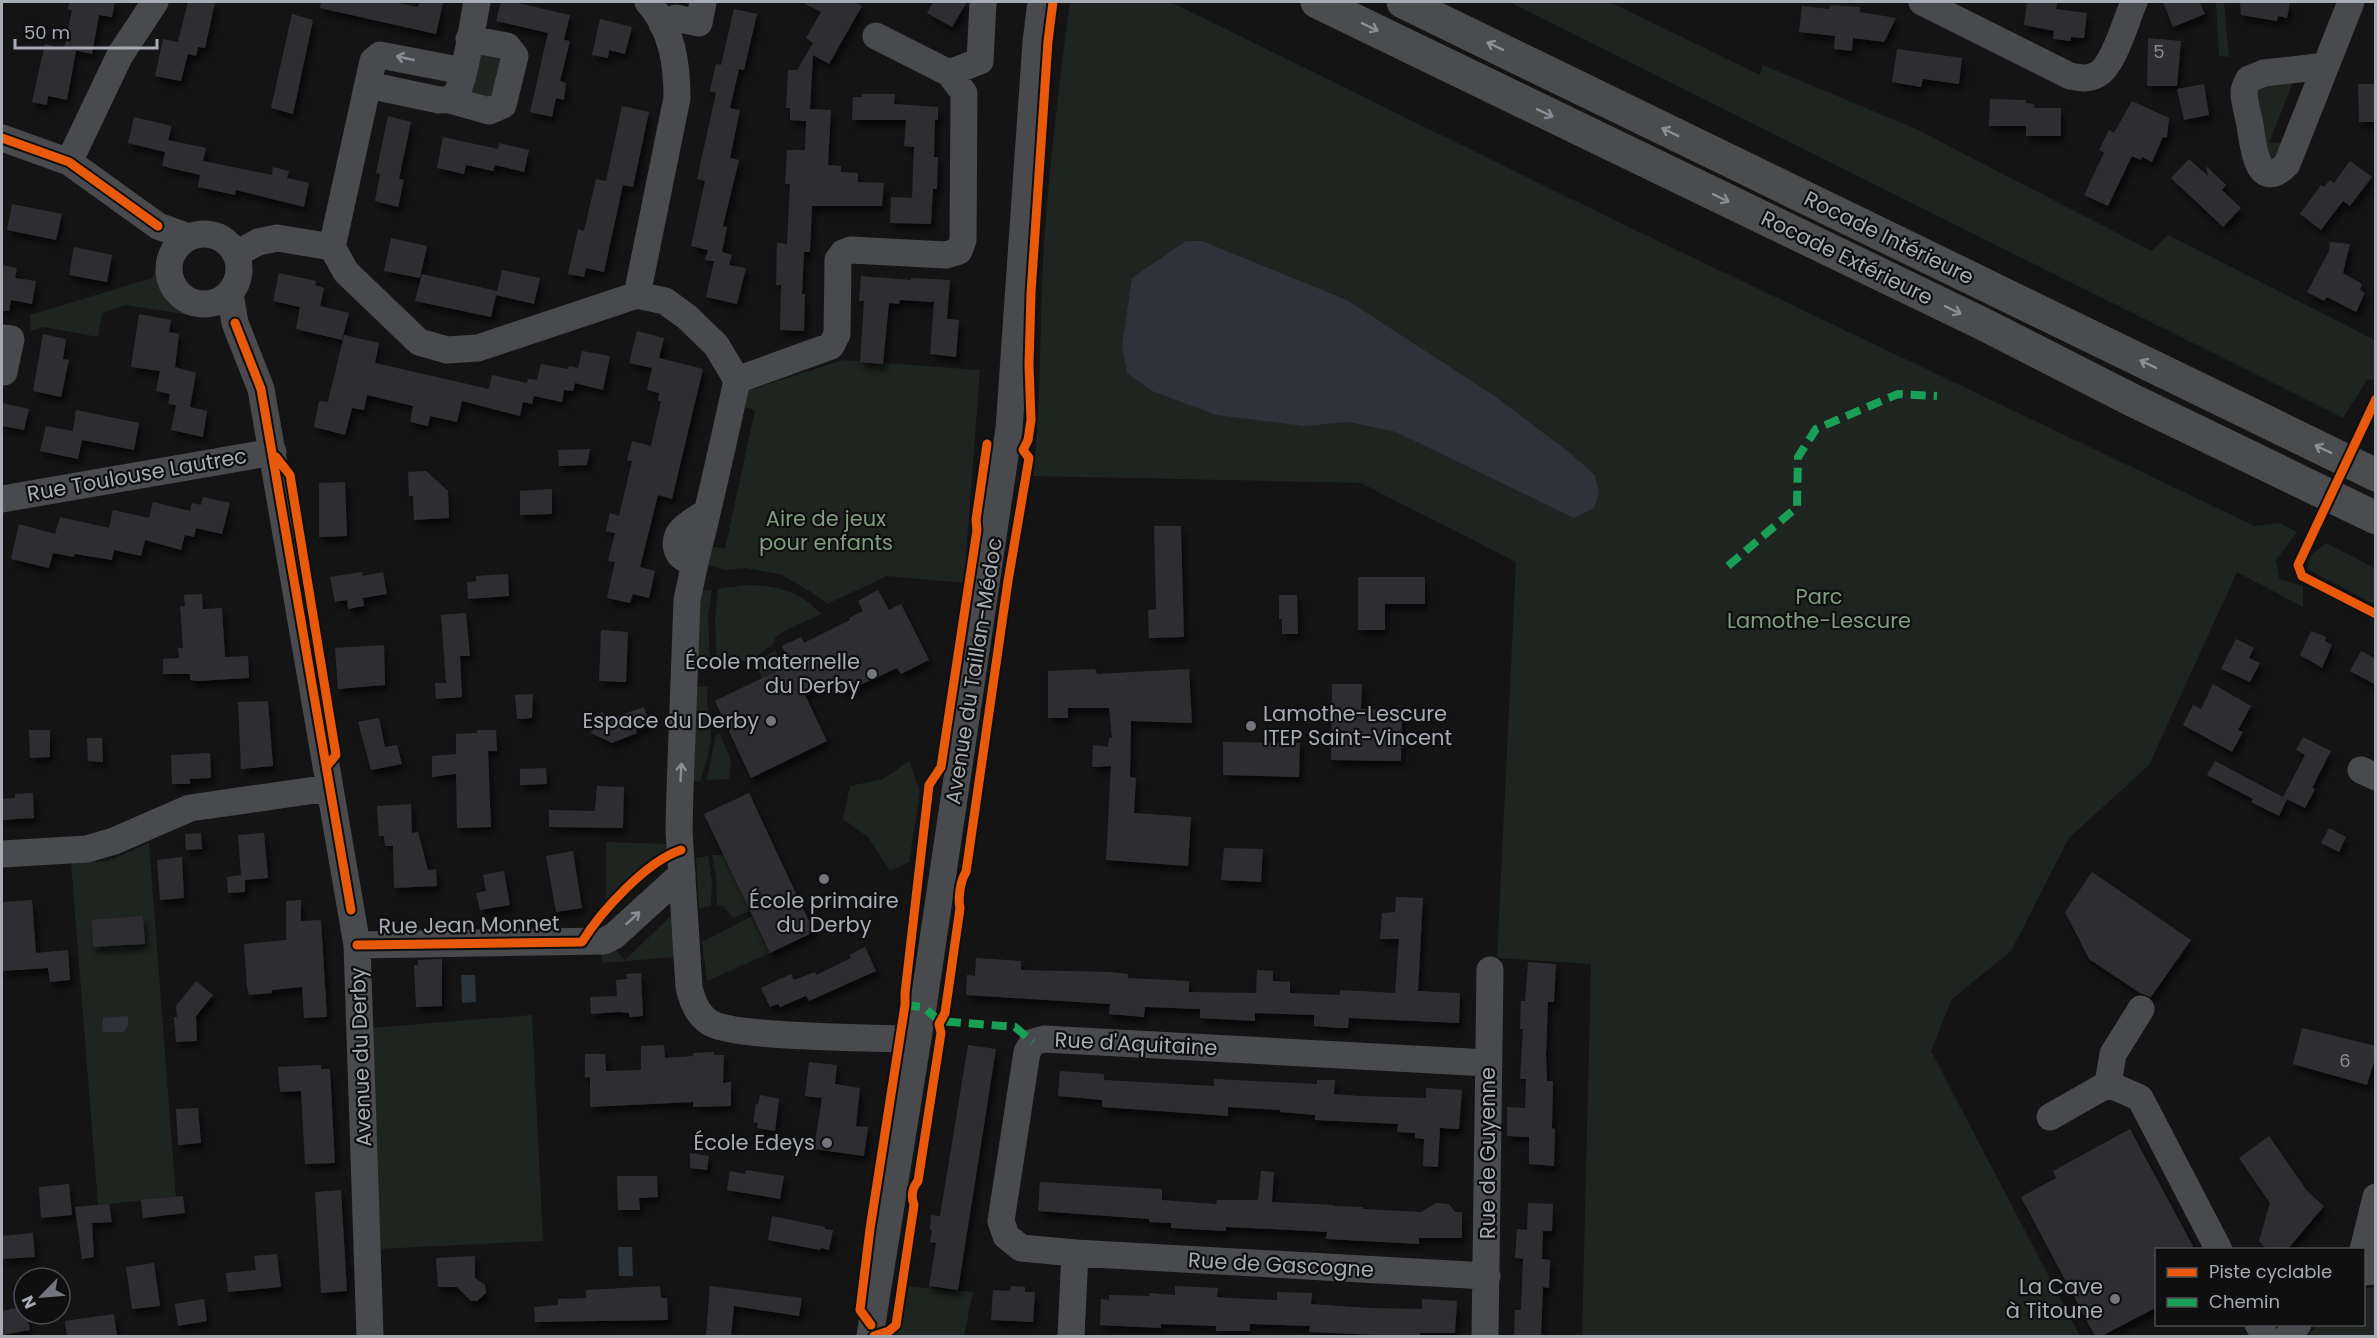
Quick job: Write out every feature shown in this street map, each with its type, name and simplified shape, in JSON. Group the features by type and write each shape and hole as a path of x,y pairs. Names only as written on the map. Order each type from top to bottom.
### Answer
{"highway":[{"name":"Rocade Extérieure","path":"1317,2 1983,324 2132,400 2376,518"},
{"name":"Rocade Intérieure","path":"1403,2 2376,475"}],"street":[{"path":"69,162 120,55 155,2"},
{"path":"450,100 456,94 477,2"},
{"path":"655,13 699,23 703,2"},
{"path":"949,73 980,61 983,2"},
{"name":"Avenue du Taillan-Médoc","path":"870,1336 1009,429 1036,42 1041,2"},
{"path":"1922,2 2070,76 2085,79 2097,75 2108,66 2134,2"},
{"path":"2325,66 2351,2"},
{"path":"637,295 676,98 677,73 672,42 655,13"},
{"path":"737,380 831,346 837,334 838,260 843,253 851,250 946,255 958,251 963,240 964,93 949,73 876,36"},
{"path":"368,85 439,100 450,100 489,111 503,105 515,56 507,46 469,39"},
{"path":"462,71 393,56 380,55 373,61 332,247 346,272 419,342 447,350 478,348 637,295 665,300 687,317 716,345 737,380 707,512 686,525 675,541 680,556 691,560 696,558 687,600 679,831 689,987 692,1000 709,1023 737,1031 900,1039 916,1044"},
{"path":"5,147 69,162 158,226 180,245"},
{"path":"199,234 219,237 228,242 236,254 240,270 238,280 218,299 195,303 185,299 171,282 169,270 180,245 199,234"},
{"path":"236,254 258,242 277,238 332,247"},
{"name":"Avenue du Derby","path":"218,299 235,323 261,389 357,945 370,1336"},
{"path":"2,338 11,339 4,372 2,371"},
{"name":"Rue Toulouse Lautrec","path":"2,499 273,452"},
{"path":"2,854 87,849 114,841 190,808 329,788"},
{"name":"Rue Jean Monnet","path":"357,945 604,941 614,936 682,873"},
{"name":"Rue de Guyenne","path":"1485,1336 1490,970"},
{"path":"2108,1084 2113,1054 2141,1009"},
{"name":"Rue d'Aquitaine","path":"1075,1253 1022,1248 1006,1236 1000,1221 1027,1052 1033,1042 1038,1039 1488,1063"},
{"path":"2050,1117 2108,1084"},
{"path":"2108,1084 2140,1098 2219,1248"},
{"path":"2363,1248 2376,1197"},
{"path":"1071,1336 1075,1253"},
{"name":"Rue de Gascogne","path":"1075,1253 1487,1276"}],"green space":[{"name":"Parc Lamothe-Lescure","path":"1070,2 1171,2 1610,218 2255,526 2279,523 2297,532 2276,560 2279,579 2303,586 2303,607 2237,572 2149,765 2069,838 2011,951 1952,999 1931,1051 2080,1336 1582,1336 1591,964 1497,958 1516,562 1361,483 1033,476 1038,418 1044,243 1055,122"},
{"path":"1509,2 1610,2 1760,75 1763,65 1916,129 2152,251 2168,235 2375,340 2375,379 2367,380 2343,418"},
{"path":"2216,2 2224,2 2229,57 2219,56"},
{"path":"480,50 504,55 494,100 470,94"},
{"path":"2294,80 2269,143 2288,142 2276,159 2264,160 2254,86"},
{"path":"161,262 164,286 172,299 190,315 126,305 102,313 98,337 44,327 31,331 30,315 152,278"},
{"name":"Aire de jeux pour enfants","path":"843,360 980,370 964,583 887,576 827,604 780,574 745,568 725,570 706,564 709,546 725,549 755,410 740,406 743,392"},
{"path":"2326,543 2375,568 2375,605 2307,569 2311,555"},
{"path":"746,585 767,586 787,591 805,600 821,614 776,637 772,645 752,660 717,664 715,620 718,589"},
{"path":"702,590 712,590 708,616 710,664 697,666 698,616"},
{"path":"775,650 783,667 762,678 756,664"},
{"path":"708,686 710,746 700,781 694,781 696,687"},
{"path":"720,734 731,760 729,779 707,780 716,735"},
{"path":"909,761 920,792 909,862 890,871 868,837 843,819 850,786 883,779"},
{"path":"606,842 667,844 667,852 659,855 606,906"},
{"path":"149,843 176,1197 98,1205 71,863 108,861"},
{"path":"712,855 724,855 750,911 733,918 722,905 717,906 716,877"},
{"path":"708,856 712,880 711,906 699,908 696,858"},
{"path":"675,912 677,957 602,963 601,947 613,947 625,960"},
{"path":"752,916 770,953 707,981 702,942"},
{"path":"532,1015 543,1241 380,1249 370,1028"},
{"path":"903,1286 973,1292 964,1336 896,1336"},
{"path":"2365,1288 2375,1288 2375,1336 2307,1336 2317,1326 2365,1326"}],"shaded area":[{"path":"1186,241 1202,241 1347,300 1496,397 1570,453 1595,475 1599,493 1594,508 1574,518 1396,432 1349,422 1305,426 1216,415 1152,391 1127,373 1122,346 1132,278"},
{"path":"461,975 475,975 476,1002 462,1003"},
{"path":"128,1016 128,1025 124,1032 102,1032 103,1018"},
{"path":"618,1247 632,1247 633,1276 619,1276"}],"building":[{"path":"69,2 115,2 112,17 99,15 92,54 64,48 72,10 68,10"},
{"path":"188,2 215,2 205,48 198,47 196,56 188,54 181,81 155,76 163,39 178,42"},
{"path":"321,2 393,2 418,7 420,2 443,3 436,34 320,8"},
{"path":"501,2 513,2 570,15 564,40 570,41 560,81 566,83 564,100 556,98 552,117 530,112 548,33 496,21"},
{"path":"802,2 854,2 862,6 829,64 813,55 810,109 831,110 828,165 841,166 841,172 858,173 858,182 884,183 882,206 812,206 810,252 804,252 802,294 805,294 804,331 780,330 781,285 776,285 777,243 787,244 790,184 785,184 787,150 805,150 806,121 790,120 790,108 786,108 788,70 797,70 813,43 806,38 821,12"},
{"path":"933,2 967,2 952,27 927,13"},
{"path":"2027,2 2057,2 2056,9 2087,13 2084,38 2071,37 2071,41 2053,39 2054,31 2024,25"},
{"path":"2163,2 2200,2 2205,14 2173,27"},
{"path":"2240,2 2290,2 2287,18 2278,16 2277,21 2241,15"},
{"path":"1830,5 1860,7 1860,12 1896,18 1884,42 1853,38 1852,51 1834,49 1835,36 1799,32 1802,6 1829,9"},
{"path":"734,9 757,14 744,70 739,69 730,108 740,110 730,158 739,160 723,226 727,227 722,252 732,255 729,265 746,268 737,304 706,297 714,261 705,260 708,250 691,246 705,181 697,179 716,93 710,91 716,64 721,65"},
{"path":"292,14 313,20 293,114 271,108"},
{"path":"600,19 632,27 625,54 609,50 608,58 592,55"},
{"path":"2148,38 2181,41 2177,86 2147,86"},
{"path":"45,44 76,51 67,100 48,96 47,105 32,102"},
{"path":"1897,49 1962,58 1959,84 1923,79 1921,87 1892,82"},
{"path":"2204,84 2209,115 2184,120 2177,89"},
{"path":"2358,84 2376,84 2376,122 2359,122"},
{"path":"862,94 895,94 894,104 938,107 938,120 935,120 934,157 938,157 937,189 933,189 931,224 890,223 891,197 912,198 914,147 904,146 906,120 852,120 853,97 862,97"},
{"path":"1990,99 2026,100 2026,103 2034,104 2035,108 2061,108 2061,136 2026,136 2026,126 1989,126"},
{"path":"2132,101 2169,118 2167,138 2163,137 2152,162 2142,157 2141,160 2132,156 2108,206 2084,195 2104,153 2099,150 2109,130 2114,133"},
{"path":"622,106 649,112 633,187 623,185 604,272 586,268 584,277 568,274 578,229 584,231 596,179 606,181"},
{"path":"388,116 411,122 399,179 404,180 398,207 375,201 380,174 376,173"},
{"path":"134,117 172,126 168,140 206,148 203,161 272,175 273,167 289,171 287,178 309,183 304,207 236,190 235,195 198,187 200,175 162,166 165,152 128,143"},
{"path":"443,137 498,149 499,143 529,150 524,172 495,165 493,171 466,165 464,174 437,168"},
{"path":"2189,159 2208,176 2206,166 2226,185 2222,190 2241,208 2223,227 2171,178"},
{"path":"2350,161 2372,177 2350,206 2343,201 2321,230 2300,214 2321,185 2324,187 2330,180 2334,183"},
{"path":"12,204 62,214 56,240 7,230"},
{"path":"391,238 427,246 420,278 384,271"},
{"path":"2330,242 2350,244 2343,273 2362,284 2360,290 2365,293 2356,312 2327,297 2324,301 2307,292 2329,251"},
{"path":"74,247 112,255 107,282 69,275"},
{"path":"2,265 17,268 15,278 36,281 32,304 11,300 9,311 2,311"},
{"path":"502,270 540,278 534,304 496,295"},
{"path":"279,273 316,281 315,285 324,288 320,306 349,313 342,340 296,329 300,307 273,301"},
{"path":"422,274 497,291 491,317 415,301"},
{"path":"861,276 950,280 947,319 959,320 956,357 930,354 934,302 900,300 899,304 889,303 883,364 860,362 864,301 859,301"},
{"path":"139,314 171,320 169,332 179,334 175,367 196,373 190,407 207,411 203,437 171,430 176,405 168,404 170,394 156,391 160,371 131,367"},
{"path":"637,331 664,338 659,358 703,369 672,499 658,495 640,567 655,571 649,598 633,594 630,603 607,598 615,562 608,561 615,533 606,531 610,513 619,516 632,461 627,460 632,441 651,446 661,401 658,401 659,393 647,390 652,368 629,363"},
{"path":"43,334 66,339 63,359 69,360 61,397 33,391"},
{"path":"344,335 379,343 375,363 489,389 492,375 527,383 528,379 537,380 541,364 568,369 569,366 578,368 582,351 610,356 603,390 575,383 573,391 564,390 562,402 534,396 532,404 523,402 520,416 462,401 457,422 430,416 428,426 410,422 413,406 367,395 364,410 352,408 345,435 314,427 319,401 328,402"},
{"path":"2,403 29,409 24,430 2,426"},
{"path":"76,410 139,423 134,450 82,440 78,459 40,451 46,426 73,431"},
{"path":"590,449 587,465 559,466 558,450"},
{"path":"426,471 448,491 449,518 414,520 413,496 409,496 408,472"},
{"path":"345,482 347,536 319,537 319,483"},
{"path":"552,489 552,514 520,515 520,491"},
{"path":"203,497 230,503 222,534 196,528 194,537 185,535 181,550 145,540 141,556 114,550 112,560 53,553 49,568 11,559 19,524 55,534 60,517 109,528 113,510 149,518 153,502 190,511 192,503 201,505"},
{"path":"1154,526 1181,526 1184,637 1149,638 1148,610 1156,609"},
{"path":"362,572 363,576 383,572 387,594 363,598 364,606 348,609 347,600 335,602 330,577"},
{"path":"508,574 509,596 468,599 467,582 476,581 476,576"},
{"path":"1358,577 1425,577 1425,604 1385,604 1385,630 1358,630"},
{"path":"878,590 889,610 901,604 929,660 901,674 897,668 843,693 836,678 804,693 827,741 751,778 715,701 791,664 782,646 801,637 804,643 850,620 849,618 863,611 858,601"},
{"path":"202,594 203,609 222,608 225,657 248,656 249,678 197,681 190,680 190,674 163,674 163,659 179,658 178,648 183,648 180,606 185,606 184,595"},
{"path":"1279,595 1297,595 1298,634 1282,634 1282,619 1279,619"},
{"path":"466,613 470,656 460,656 462,697 436,699 435,683 446,683 441,615"},
{"path":"601,630 628,632 626,682 599,681"},
{"path":"2311,631 2326,637 2325,641 2332,645 2322,668 2300,655"},
{"path":"2236,639 2254,648 2249,658 2260,663 2250,682 2221,669"},
{"path":"384,645 385,685 338,689 335,648"},
{"path":"2361,651 2376,659 2376,685 2350,671"},
{"path":"1095,669 1097,674 1189,669 1192,723 1131,721 1130,777 1136,778 1134,813 1191,817 1188,866 1106,860 1111,766 1092,767 1093,745 1108,747 1109,738 1112,738 1109,708 1068,708 1068,718 1048,718 1048,671"},
{"path":"1332,684 1362,684 1361,709 1402,710 1401,761 1331,760"},
{"path":"2213,684 2251,706 2238,730 2243,732 2232,752 2183,725 2193,705 2201,709"},
{"path":"533,694 532,718 517,719 515,695"},
{"path":"268,701 273,766 241,769 238,702"},
{"path":"644,707 650,725 636,730 637,733 612,743 591,733 601,712 612,718"},
{"path":"379,718 385,747 397,745 402,764 371,770 358,722"},
{"path":"29,730 50,730 50,757 30,758"},
{"path":"477,730 496,730 497,751 488,751 491,827 457,828 456,774 432,777 432,756 456,754 456,734 477,733"},
{"path":"2303,737 2331,751 2312,788 2315,789 2305,808 2287,799 2279,816 2251,802 2253,799 2207,775 2215,761 2283,797 2305,755 2296,750"},
{"path":"87,738 102,738 103,762 88,761"},
{"path":"1223,742 1300,743 1299,777 1223,775"},
{"path":"210,753 211,778 190,779 190,784 172,784 171,755"},
{"path":"546,768 547,784 520,785 520,769"},
{"path":"597,786 624,787 623,828 549,827 549,810 595,811"},
{"path":"33,793 34,818 2,820 2,799 15,798 15,794"},
{"path":"749,793 814,932 770,953 704,814"},
{"path":"411,804 412,833 418,832 428,870 436,869 437,886 394,888 393,846 385,846 384,836 379,836 377,806"},
{"path":"2329,828 2346,837 2339,852 2321,843"},
{"path":"201,833 202,849 186,850 185,834"},
{"path":"264,833 268,878 245,880 245,892 228,893 227,877 241,875 238,835"},
{"path":"1224,848 1263,849 1261,882 1221,880"},
{"path":"573,851 582,908 556,912 546,856"},
{"path":"182,857 184,898 160,900 157,860"},
{"path":"504,871 510,905 480,910 476,893 486,891 483,875"},
{"path":"2092,872 2191,940 2151,997 2140,993 2089,959 2065,912"},
{"path":"1396,897 1423,898 1418,991 1460,993 1459,1023 1349,1018 1348,1028 1339,1028 1314,1026 1314,1015 1255,1013 1255,1021 1200,1018 1200,1009 1145,1007 1144,1017 1109,1014 1110,1004 966,995 967,975 975,976 976,958 1021,961 1021,970 1111,972 1128,974 1128,978 1189,981 1189,992 1256,993 1257,970 1273,971 1273,981 1290,982 1290,993 1340,995 1340,990 1395,993 1399,939 1380,939 1382,913 1395,912"},
{"path":"32,900 36,953 68,950 70,980 50,982 48,968 2,971 2,902"},
{"path":"301,900 301,921 321,920 327,1017 304,1018 302,987 249,995 247,988 244,944 286,940 286,901"},
{"path":"143,916 145,944 93,947 92,920"},
{"path":"865,947 876,971 809,1001 806,996 780,1007 778,1004 770,1007 761,988 791,974 794,980 815,972 816,975 851,958 849,955"},
{"path":"442,959 442,1006 416,1007 414,965 418,965 418,960"},
{"path":"1528,962 1556,964 1554,1002 1548,1002 1546,1054 1547,1081 1553,1081 1554,1166 1529,1164 1529,1137 1507,1136 1507,1107 1525,1108 1526,1079 1520,1079 1523,1029 1520,1029 1521,1001 1525,1001"},
{"path":"641,973 643,1016 629,1017 629,1013 619,1012 591,1014 590,997 617,996 616,980 627,979 626,974"},
{"path":"196,981 213,995 196,1016 197,1041 176,1042 174,1017 177,1017 176,1006"},
{"path":"2302,1028 2376,1046 2376,1055 2367,1085 2293,1064"},
{"path":"664,1045 665,1058 693,1056 693,1053 714,1052 714,1055 724,1055 723,1083 731,1082 731,1106 693,1107 693,1102 590,1107 590,1077 585,1078 585,1054 605,1054 606,1071 641,1070 641,1046"},
{"path":"968,1045 996,1049 958,1290 929,1286 936,1243 930,1242 932,1230 930,1230 931,1215 940,1216"},
{"path":"809,1062 837,1065 835,1084 860,1088 856,1126 868,1127 864,1156 814,1149 822,1098 805,1096"},
{"path":"321,1065 321,1069 330,1069 335,1163 305,1164 301,1091 280,1092 278,1067"},
{"path":"1060,1071 1104,1074 1104,1080 1214,1086 1214,1079 1317,1084 1317,1080 1335,1080 1334,1094 1360,1096 1426,1098 1426,1088 1462,1090 1459,1129 1440,1128 1438,1167 1423,1166 1424,1139 1415,1138 1415,1133 1397,1132 1398,1124 1315,1120 1315,1115 1228,1107 1228,1116 1102,1107 1102,1100 1058,1096"},
{"path":"760,1095 779,1099 775,1131 757,1128 758,1123 753,1122"},
{"path":"198,1108 201,1143 178,1145 176,1109"},
{"path":"2130,1129 2194,1248 2155,1248 2155,1308 2102,1336 2095,1336 2021,1197 2056,1178 2053,1171"},
{"path":"2269,1136 2308,1192 2324,1206 2289,1248 2266,1248 2259,1241 2270,1203 2239,1158"},
{"path":"690,1153 709,1156 707,1170 690,1168"},
{"path":"746,1170 784,1176 780,1199 727,1190 730,1171 745,1174"},
{"path":"1261,1171 1274,1172 1272,1202 1421,1212 1436,1203 1449,1204 1455,1212 1462,1212 1462,1238 1419,1238 1419,1244 1326,1239 1327,1232 1226,1227 1226,1231 1171,1228 1171,1223 1149,1222 1149,1219 1038,1211 1040,1182 1162,1189 1162,1200 1216,1204 1217,1200 1258,1200"},
{"path":"617,1176 657,1176 658,1197 639,1198 640,1210 618,1210"},
{"path":"69,1184 72,1215 41,1218 39,1187"},
{"path":"341,1190 347,1291 321,1293 315,1192"},
{"path":"183,1196 185,1213 143,1218 141,1200"},
{"path":"1528,1203 1553,1204 1552,1231 1543,1231 1542,1259 1550,1260 1549,1288 1543,1287 1541,1336 1514,1336 1515,1310 1521,1310 1523,1259 1515,1258 1517,1229 1527,1230"},
{"path":"109,1204 112,1222 92,1223 94,1257 82,1259 75,1207"},
{"path":"772,1216 833,1230 829,1250 768,1240"},
{"path":"33,1233 35,1257 2,1259 2,1236"},
{"path":"277,1254 281,1287 228,1292 226,1273 256,1270 254,1256"},
{"path":"475,1256 475,1278 485,1285 486,1293 477,1301 471,1301 457,1287 438,1287 436,1258"},
{"path":"154,1263 160,1306 132,1309 126,1267"},
{"path":"660,1286 661,1298 667,1298 668,1320 535,1322 534,1307 558,1305 558,1299 586,1298 586,1290"},
{"path":"710,1286 802,1298 799,1316 734,1306 731,1336 706,1335"},
{"path":"1011,1286 1025,1287 1025,1292 1035,1292 1033,1322 991,1320 993,1290 1010,1291"},
{"path":"1175,1286 1218,1288 1217,1297 1229,1298 1277,1300 1277,1292 1312,1293 1311,1304 1369,1308 1422,1309 1422,1299 1457,1301 1455,1333 1420,1333 1420,1336 1309,1332 1310,1326 1250,1324 1250,1331 1216,1331 1216,1326 1161,1324 1161,1328 1100,1325 1101,1299 1109,1300 1109,1295 1149,1296 1149,1293 1175,1295"},
{"path":"204,1299 207,1321 178,1326 175,1304"},
{"path":"12,1309 12,1326 29,1326 30,1330 2,1335 2,1311"},
{"path":"114,1314 117,1336 67,1336 66,1326 72,1326 72,1320"}],"marked path":[{"path":"1728,566 1797,507 1798,457 1816,429 1898,394 1937,396"},
{"path":"905,1005 923,1007 940,1021 1015,1027 1033,1042"}],"cycle path":[{"path":"874,1336 889,1331 896,1325 914,1205 913,1193 918,1181 941,1033 939,1024 945,1013 960,908 960,890 966,872 1008,581 1029,458 1023,450 1028,440 1031,420 1029,365 1031,293 1048,41 1053,2"},
{"path":"2,138 69,162 158,226"},
{"path":"235,323 261,389 351,910"},
{"path":"2376,399 2298,565 2302,576 2376,614"},
{"path":"871,1325 860,1310 870,1229 905,1005 929,785 941,767 977,530 976,520 987,444"},
{"path":"276,457 290,475 336,755 327,766"},
{"path":"357,945 582,942 626,888 654,865 681,850"}],"place":[{"name":"École maternelle du Derby","path":"872,674"},
{"name":"Espace du Derby","path":"771,721"},
{"name":"Lamothe-Lescure ITEP Saint-Vincent","path":"1251,726"},
{"name":"École primaire du Derby","path":"824,879"},
{"name":"École Edeys","path":"827,1143"},
{"name":"La Cave à Titoune","path":"2115,1299"}]}
